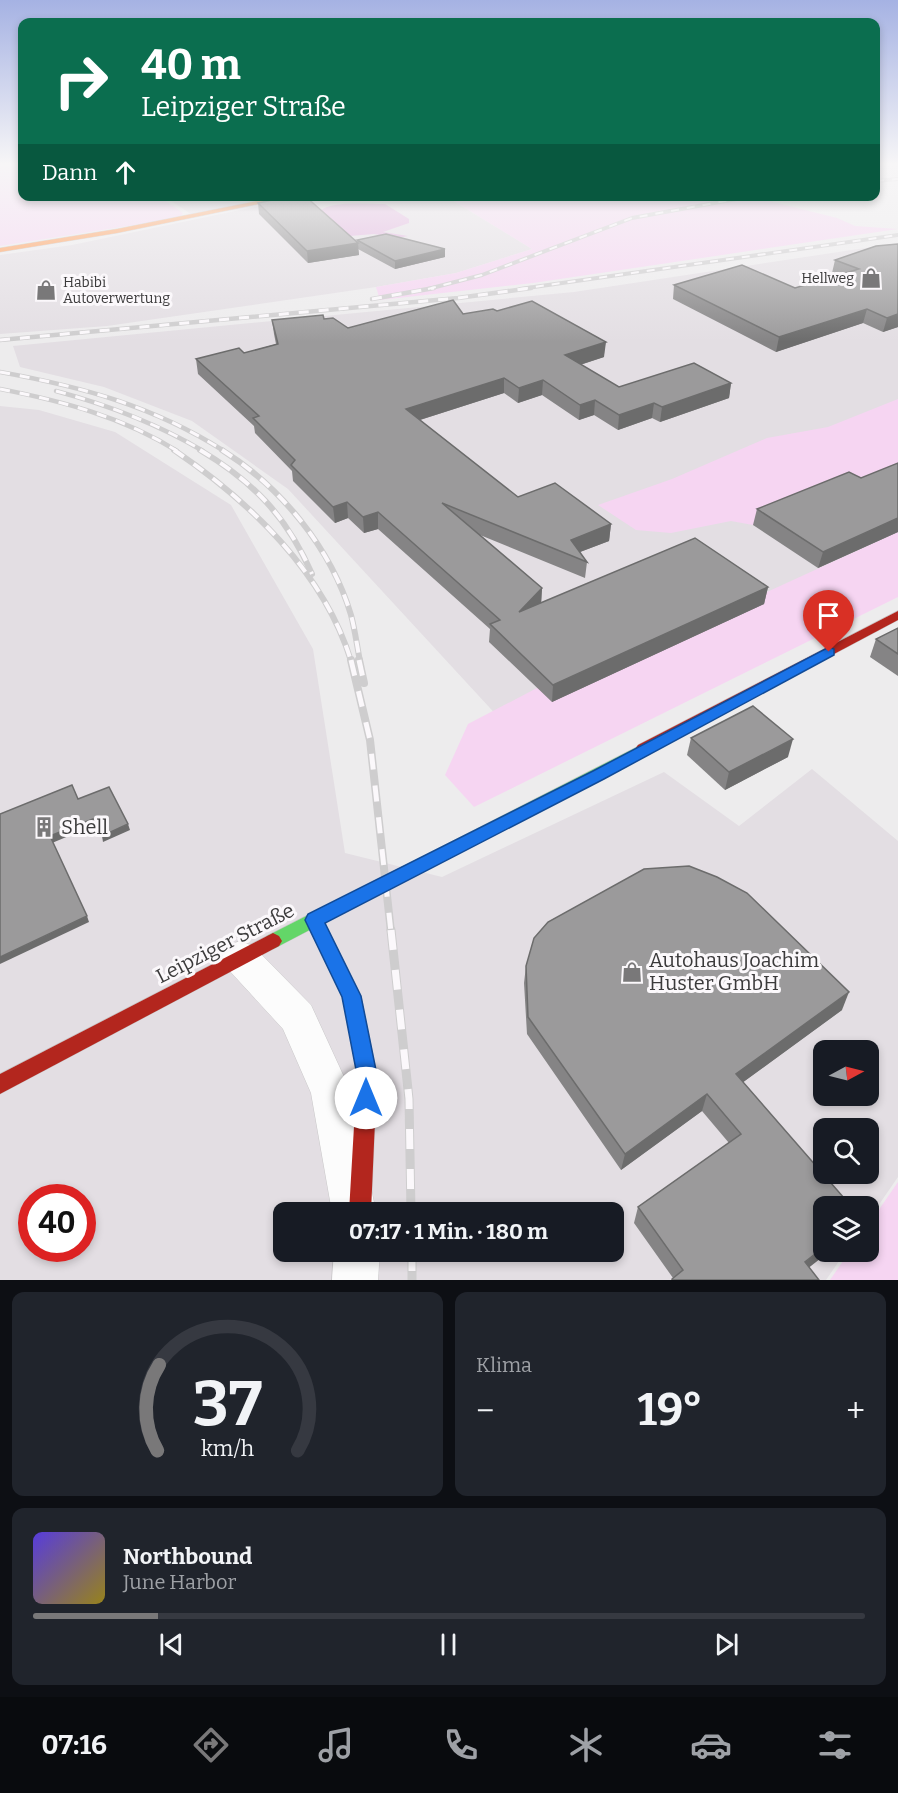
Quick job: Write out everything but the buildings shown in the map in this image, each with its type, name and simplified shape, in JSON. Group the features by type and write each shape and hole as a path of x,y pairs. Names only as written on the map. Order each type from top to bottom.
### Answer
{"street":[{"path":"0,250 159,223"},
{"name":"Leipziger Straße","path":"0,1084 240,957 598,775 898,615"},
{"path":"314,920 352,996 367,1075 361,1202"},
{"path":"240,957 297,1017 331,1092 352,1202"},
{"path":"355,1280 356,1262"}],"shaded area":[{"path":"0,223 149,223 0,246"},
{"path":"179,223 489,223 532,249 456,273 376,287 107,326 0,334 0,255 72,245"},
{"path":"332,223 409,223 383,232 408,236 397,238 374,234 350,236"},
{"path":"489,223 848,223 855,226 898,229 533,283 380,300 376,287 456,273 532,249"},
{"path":"898,243 898,567 524,745 288,489 192,421 104,387 20,367 13,346 574,292"},
{"path":"898,399 898,477 845,487 753,525 731,521 671,533 636,530 598,505 672,479 767,438 828,427"},
{"path":"0,406 39,410 115,432 231,505 313,649 345,853 442,877 664,772 739,826 812,769 898,841 898,1177 879,1205 879,1196 813,1196 813,1262 838,1262 826,1280 0,1280"},
{"path":"898,532 898,597 474,807 445,775 468,724 537,688 754,598"},
{"path":"898,1182 898,1280 830,1280 842,1262 879,1262 879,1210"}],"railway":[{"path":"428,289 482,275 620,223"},
{"path":"520,289 898,235"},
{"path":"372,299 434,288"},
{"path":"0,340 458,298 531,288"},
{"path":"0,372 60,384 116,400 171,422 224,451"},
{"path":"0,389 92,412 135,429 177,451"},
{"path":"56,391 131,416 203,451"},
{"path":"174,450 230,492 280,541 303,569 322,598 339,628 351,661"},
{"path":"200,450 237,475 267,503 292,535 312,574"},
{"path":"222,450 264,482 301,521 317,543 342,590 351,615 360,661"},
{"path":"351,660 370,740 391,932"},
{"path":"359,660 364,683"},
{"path":"391,930 409,1099 411,1202"},
{"path":"412,1262 412,1280"}],"traffic: fast":[{"path":"273,941 643,749"}],"traffic: slow":[{"path":"0,250 159,223"}],"traffic: jam":[{"path":"643,749 898,615"},
{"path":"314,920 352,996 367,1075 361,1202"},
{"path":"0,1084 273,941"}],"place":[{"name":"Hellweg","path":"871,278"},
{"name":"Habibi Autoverwertung","path":"46,290"},
{"name":"Shell","path":"44,827"},
{"name":"Autohaus Joachim Huster GmbH","path":"632,972"}],"route":[{"path":"366,1098 367,1075 352,996 314,920 598,775 829,652"}]}
